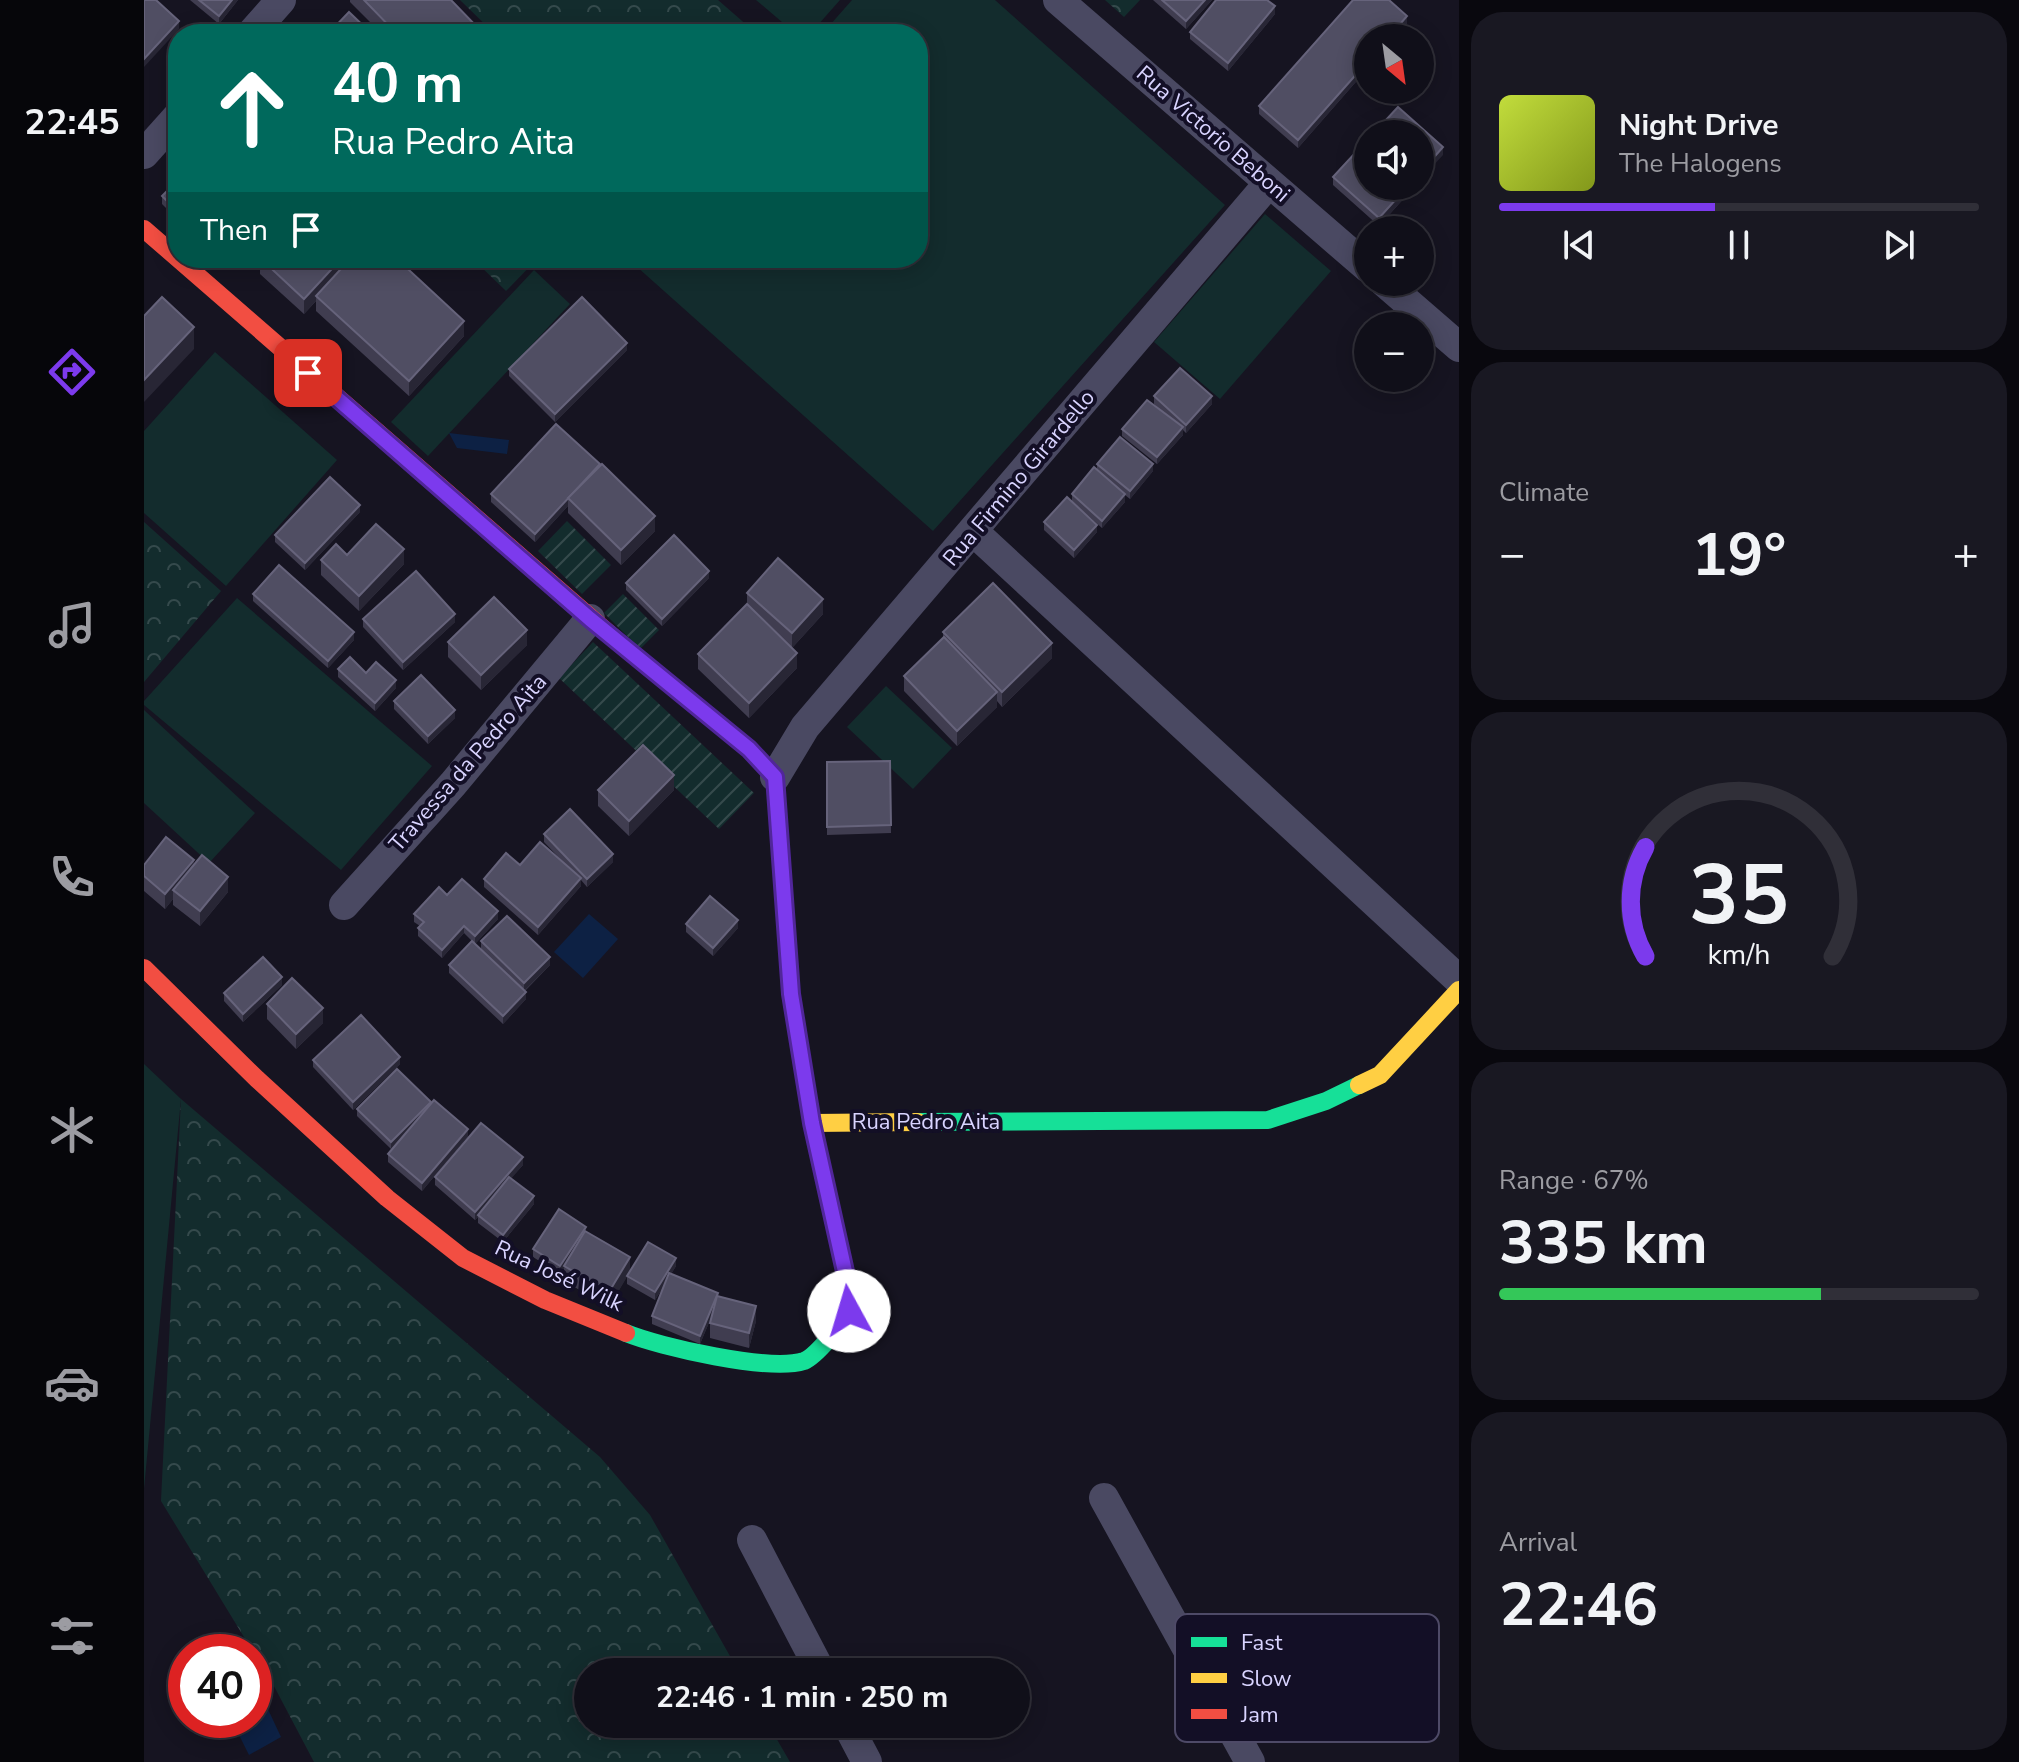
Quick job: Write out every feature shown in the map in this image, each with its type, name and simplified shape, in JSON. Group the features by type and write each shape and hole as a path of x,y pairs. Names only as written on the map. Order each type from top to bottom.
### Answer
{"street":[{"path":"260,24 281,0"},
{"name":"Rua Victorio Beboni","path":"1058,0 1354,256"},
{"path":"144,154 168,127"},
{"name":"Rua Firmino Girardello","path":"775,777 805,727 1269,183"},
{"path":"144,229 168,250"},
{"path":"189,268 590,619 749,749 775,777 791,994 812,1123"},
{"path":"1400,296 1459,347"},
{"path":"974,532 1459,980"},
{"name":"Travessa da Pedro Aita","path":"344,905 453,784 590,619"},
{"name":"Rua José Wilk","path":"144,968 257,1079 377,1189 463,1258 545,1300 645,1341 700,1354 780,1363 805,1361 819,1351 849,1311 848,1285 812,1123"},
{"name":"Rua Pedro Aita","path":"812,1123 1268,1120 1326,1101 1380,1075 1459,990"},
{"path":"1104,1498 1175,1626"},
{"path":"752,1540 814,1658"},
{"path":"854,1738 867,1762"},
{"path":"1239,1742 1250,1762"}],"green space":[{"path":"460,0 718,0 746,24 485,24"},
{"path":"756,0 840,0 819,24 784,24"},
{"path":"852,0 995,0 1225,205 933,531 638,268 928,268 928,24 831,24"},
{"path":"1105,0 1140,0 1124,17"},
{"path":"1265,214 1331,271 1220,399 1154,342"},
{"path":"482,268 528,268 506,291"},
{"path":"534,270 570,304 428,456 391,422"},
{"path":"215,352 337,460 226,586 144,513 144,431"},
{"path":"567,521 611,565 582,594 538,551"},
{"path":"144,522 221,591 144,682"},
{"path":"623,594 659,630 640,649 604,613"},
{"path":"237,598 432,766 341,870 144,705 144,701"},
{"path":"593,642 754,793 719,829 559,678"},
{"path":"886,686 952,748 913,789 847,727"},
{"path":"144,710 255,813 209,863 144,803"},
{"path":"144,1064 181,1099 144,1489"},
{"path":"181,1099 600,1457 650,1515 731,1658 574,1658 574,1738 776,1738 790,1762 314,1762 272,1683 272,1634 242,1634 161,1501"}],"water":[{"path":"449,433 509,440 507,454 457,448"},
{"path":"589,914 618,939 583,978 554,952"},
{"path":"272,1718 281,1737 249,1755 240,1738 272,1738"}],"building":[{"path":"144,0 156,0 179,21 168,24 168,33 144,59"},
{"path":"199,0 232,0 219,16"},
{"path":"364,0 451,0 474,24 387,24"},
{"path":"1162,0 1205,0 1186,21"},
{"path":"1216,0 1267,0 1275,6 1228,63 1190,32"},
{"path":"1353,0 1389,0 1407,16 1400,24 1354,24 1354,77 1298,140 1259,106"},
{"path":"349,12 362,24 338,24"},
{"path":"1398,107 1413,120 1386,120"},
{"path":"1434,139 1443,147 1434,157"},
{"path":"1354,154 1354,196 1333,177"},
{"path":"1359,200 1395,200 1381,216"},
{"path":"271,268 333,268 304,299"},
{"path":"342,268 407,268 464,321 409,381 316,296"},
{"path":"162,297 194,327 144,380 144,316"},
{"path":"582,297 627,343 555,414 509,369"},
{"path":"1180,368 1212,396 1186,425 1154,396"},
{"path":"1147,400 1183,427 1157,457 1122,429"},
{"path":"556,424 600,464 535,534 491,494"},
{"path":"1120,437 1153,464 1130,491 1097,464"},
{"path":"602,464 655,516 621,550 568,498"},
{"path":"1094,467 1125,494 1102,521 1072,494"},
{"path":"330,477 360,505 305,563 275,535"},
{"path":"1067,497 1097,525 1074,550 1044,522"},
{"path":"376,524 404,549 359,596 321,560 336,544 347,555"},
{"path":"674,535 709,571 662,619 626,583"},
{"path":"778,558 823,599 792,633 747,593"},
{"path":"279,565 354,632 328,661 253,594"},
{"path":"416,571 455,614 403,662 363,619"},
{"path":"993,583 1052,643 1002,692 943,632"},
{"path":"494,597 527,630 481,675 448,642"},
{"path":"747,604 797,653 749,703 698,654"},
{"path":"944,637 997,692 957,731 904,676"},
{"path":"350,657 366,673 376,662 396,680 375,703 338,669"},
{"path":"421,675 455,710 428,736 394,701"},
{"path":"643,745 674,775 629,821 598,790"},
{"path":"890,761 891,825 827,827 827,762"},
{"path":"570,809 613,854 587,879 544,834"},
{"path":"166,837 194,860 165,894 144,876 144,865"},
{"path":"540,842 581,878 538,927 484,879 506,853 520,865"},
{"path":"202,855 228,877 200,911 173,890"},
{"path":"462,879 498,911 475,936 464,926 442,950 418,928 424,922 414,914 439,887 447,895"},
{"path":"710,896 738,920 713,948 686,924"},
{"path":"507,916 550,957 524,983 481,941"},
{"path":"472,941 526,992 503,1016 449,965"},
{"path":"263,957 282,977 243,1014 224,993"},
{"path":"292,978 323,1008 296,1034 267,1004"},
{"path":"361,1015 400,1057 353,1102 313,1060"},
{"path":"397,1069 431,1102 391,1142 357,1109"},
{"path":"434,1100 468,1129 422,1183 388,1154"},
{"path":"481,1123 523,1157 475,1212 435,1177"},
{"path":"509,1177 534,1196 503,1235 478,1215"},
{"path":"559,1209 586,1227 560,1266 533,1249"},
{"path":"585,1231 630,1257 609,1292 564,1266"},
{"path":"648,1242 676,1258 655,1292 627,1276"},
{"path":"669,1273 718,1293 700,1336 652,1316"},
{"path":"717,1296 756,1306 749,1333 710,1323"}],"traffic: fast":[{"path":"918,1122 1268,1120 1326,1101 1359,1085"},
{"path":"626,1333 688,1351 742,1361 788,1364 804,1361 830,1338 847,1315 850,1301 812,1123"}],"traffic: slow":[{"path":"621,644 749,749 775,777 791,994 812,1123 918,1122"},
{"path":"1359,1085 1380,1075 1459,990"}],"traffic: jam":[{"path":"144,229 168,250"},
{"path":"189,268 621,644"},
{"path":"144,968 257,1079 387,1198 463,1258 545,1300 626,1333"}],"route":[{"path":"308,373 590,619 749,749 775,777 791,994 812,1123 848,1285 849,1311"}]}
